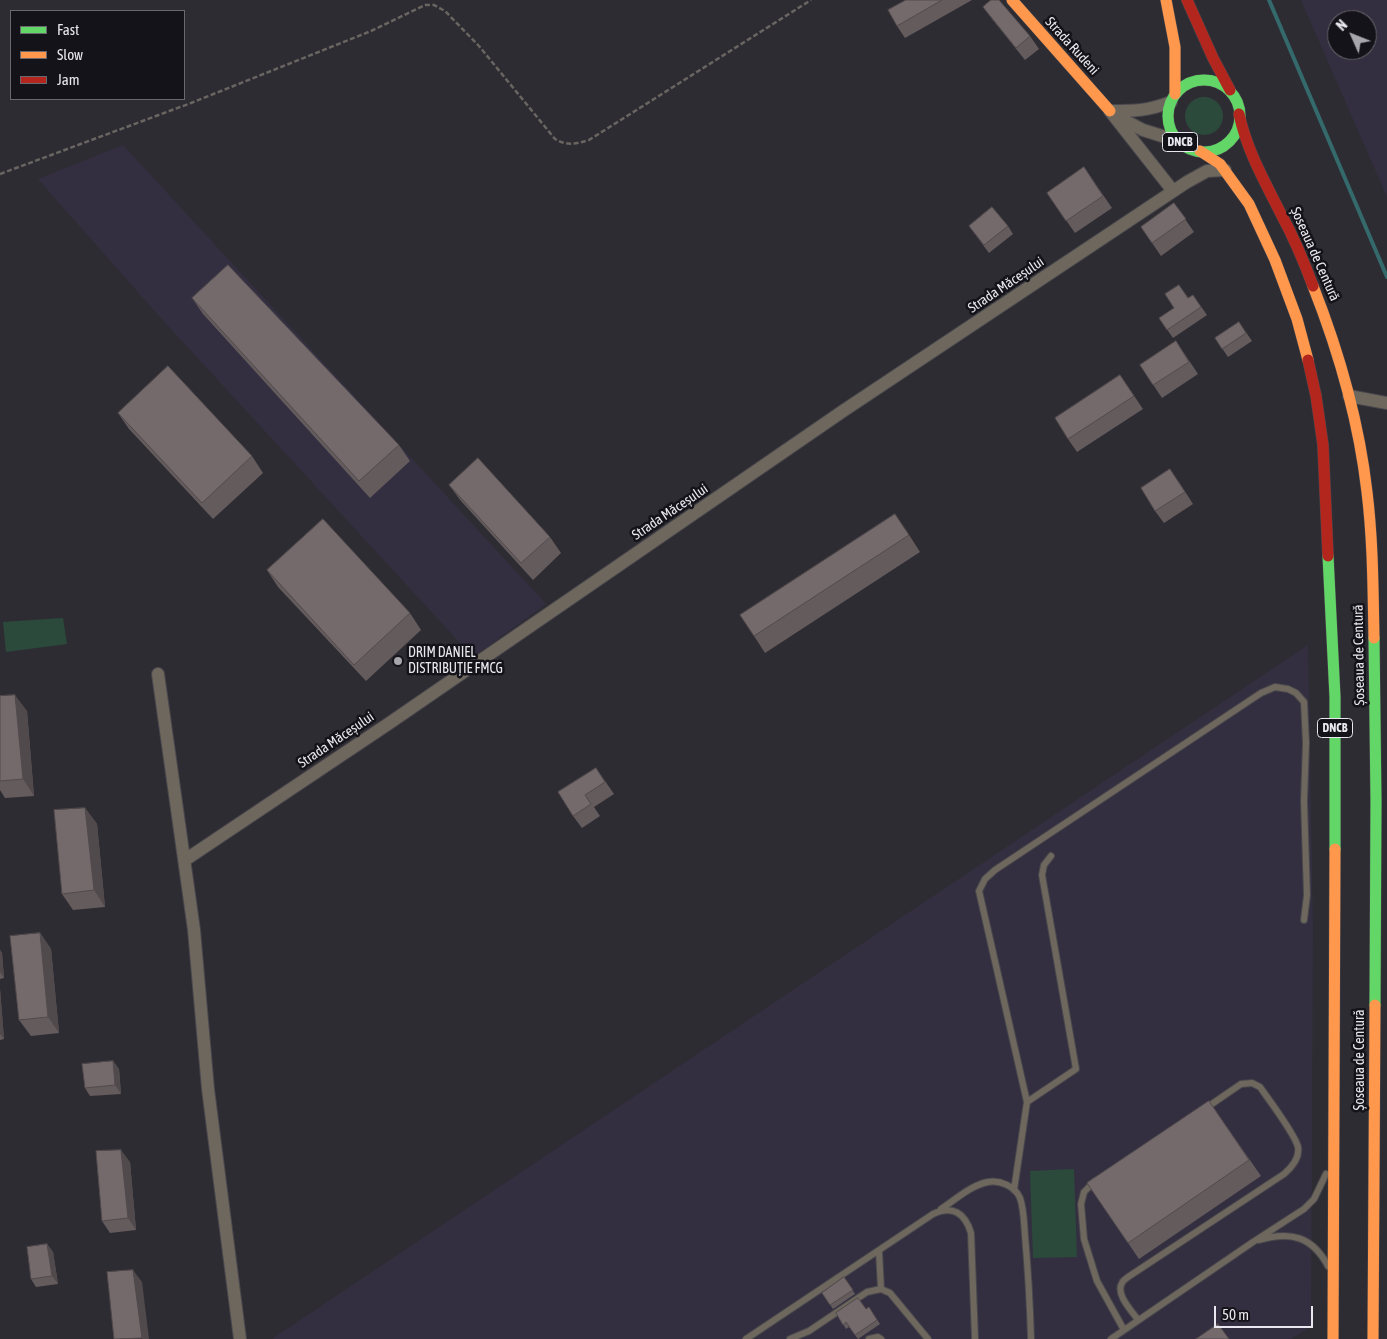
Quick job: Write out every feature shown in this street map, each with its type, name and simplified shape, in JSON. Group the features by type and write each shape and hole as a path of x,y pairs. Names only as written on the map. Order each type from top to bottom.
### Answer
{"main road":[{"name":"Strada Rudeni","path":"1012,0 1110,111"},
{"name":"DNCB","path":"1166,0 1176,46 1177,60 1173,98 1168,110 1169,126 1178,140"},
{"name":"Șoseaua de Centură","path":"1187,0 1213,58 1236,100 1241,130 1249,150 1289,228 1330,328 1349,396 1364,473 1373,564 1376,751 1374,1339"},
{"path":"1173,98 1186,84 1200,80 1222,84 1232,94"},
{"name":"DNCB","path":"1200,151 1217,149 1231,138 1239,123 1239,114"},
{"name":"Șoseaua de Centură","path":"1178,140 1184,146 1213,158 1226,170 1253,213 1286,287 1306,350 1316,396 1323,445 1335,696 1333,1339"}],"street":[{"path":"1110,111 1151,109 1173,98"},
{"path":"1110,111 1131,125 1178,140"},
{"path":"1110,111 1173,191"},
{"name":"Strada Măceșului","path":"185,860 391,722 843,411 1186,182 1207,171 1226,170"},
{"path":"1349,396 1387,403"},
{"path":"158,674 194,930 208,1089 240,1339"}],"lane":[{"path":"1014,1190 1027,1102 979,891 994,870 1261,693 1276,687 1288,689 1304,702 1306,743 1304,800 1307,894 1304,920"},
{"path":"1027,1102 1076,1069 1042,875 1044,865 1051,856"},
{"path":"1138,1320 1122,1297 1120,1289 1122,1283 1128,1277 1284,1174 1292,1168 1296,1161 1298,1153 1295,1139 1260,1087 1252,1083 1241,1084 1200,1112"},
{"path":"1110,1339 1296,1215 1314,1199 1334,1152"},
{"path":"1101,1177 1093,1182 1084,1192 1081,1204 1084,1239 1096,1281 1124,1330"},
{"path":"746,1339 933,1214 984,1183 1000,1183 1014,1190 1019,1197 1022,1208 1031,1339"},
{"path":"933,1214 952,1210 960,1215 970,1228 972,1238 975,1339"},
{"path":"1253,1242 1276,1235 1296,1237 1309,1244 1318,1252 1333,1277"},
{"path":"879,1251 881,1289"},
{"path":"790,1339 796,1338 867,1292 881,1289 890,1293 928,1339"},
{"path":"869,1339 878,1337 881,1339"}],"path":[{"path":"0,174 191,103 371,31 425,5 434,5 445,10 472,39 555,139 565,145 576,144 588,140 811,0"}],"shaded area":[{"path":"1301,0 1387,0 1387,197 1327,60 1377,60 1377,10 1327,10 1327,60"},
{"path":"123,145 546,604 473,657 159,316 38,179"},
{"path":"1308,645 1313,927 1311,1326 1291,1339 272,1339"}],"green space":[{"path":"1204,97 1218,102 1223,116 1218,130 1204,135 1190,130 1185,116 1190,102"},
{"path":"63,618 67,644 6,652 3,622"},
{"path":"1074,1169 1077,1257 1033,1258 1030,1171"}],"building":[{"path":"906,0 942,0 897,26 888,10"},
{"path":"991,0 999,0 1030,36 1016,48 983,7"},
{"path":"1084,167 1103,196 1066,221 1047,193"},
{"path":"1174,203 1186,219 1152,243 1141,227"},
{"path":"992,207 1008,226 984,245 969,226"},
{"path":"228,265 399,445 359,481 192,298"},
{"path":"1179,285 1188,298 1193,295 1201,307 1167,330 1159,318 1174,308 1165,294"},
{"path":"1239,322 1246,333 1222,349 1215,338"},
{"path":"1176,341 1189,362 1153,385 1140,365"},
{"path":"168,366 252,456 202,503 118,413"},
{"path":"1120,375 1134,396 1068,439 1055,418"},
{"path":"478,458 550,537 521,563 449,485"},
{"path":"1170,469 1185,492 1155,511 1141,488"},
{"path":"895,514 909,535 754,636 740,615"},
{"path":"323,519 410,613 354,665 267,570"},
{"path":"15,695 23,779 0,781 0,696"},
{"path":"596,768 605,782 585,795 591,804 573,816 558,792"},
{"path":"85,808 94,890 62,894 54,810"},
{"path":"40,933 48,1017 19,1020 10,936"},
{"path":"113,1061 115,1085 85,1088 82,1064"},
{"path":"1209,1101 1249,1160 1128,1243 1087,1183"},
{"path":"121,1150 128,1218 102,1221 96,1151"},
{"path":"47,1244 52,1276 31,1279 27,1247"},
{"path":"133,1270 142,1338 114,1339 107,1272"},
{"path":"844,1277 853,1290 830,1305 822,1293"},
{"path":"858,1298 866,1309 869,1307 877,1320 855,1335 846,1322 843,1325 836,1313"},
{"path":"1218,1324 1229,1339 1196,1339"}],"waterway":[{"path":"1269,0 1387,277"}],"traffic: fast":[{"path":"1204,80 1224,86 1234,96 1240,116 1234,136 1224,146 1204,152 1184,146 1174,136 1168,116 1174,96 1184,86 1204,80"},
{"path":"1328,556 1335,697 1335,849"},
{"path":"1374,638 1376,801 1375,1005"}],"traffic: slow":[{"path":"1012,0 1110,111"},
{"path":"1166,0 1175,47 1175,94"},
{"path":"1200,151 1220,164 1249,204 1275,260 1297,319 1308,360"},
{"path":"1313,286 1347,388 1359,440 1367,492 1370,529 1374,638"},
{"path":"1333,1339 1335,849"},
{"path":"1373,1339 1375,1005"}],"traffic: jam":[{"path":"1187,0 1213,58 1230,90"},
{"path":"1239,114 1252,154 1295,241 1313,286"},
{"path":"1308,360 1316,396 1323,445 1328,556"}],"place":[{"name":"DRIM DANIEL DISTRIBUȚIE FMCG","path":"398,661"}]}
